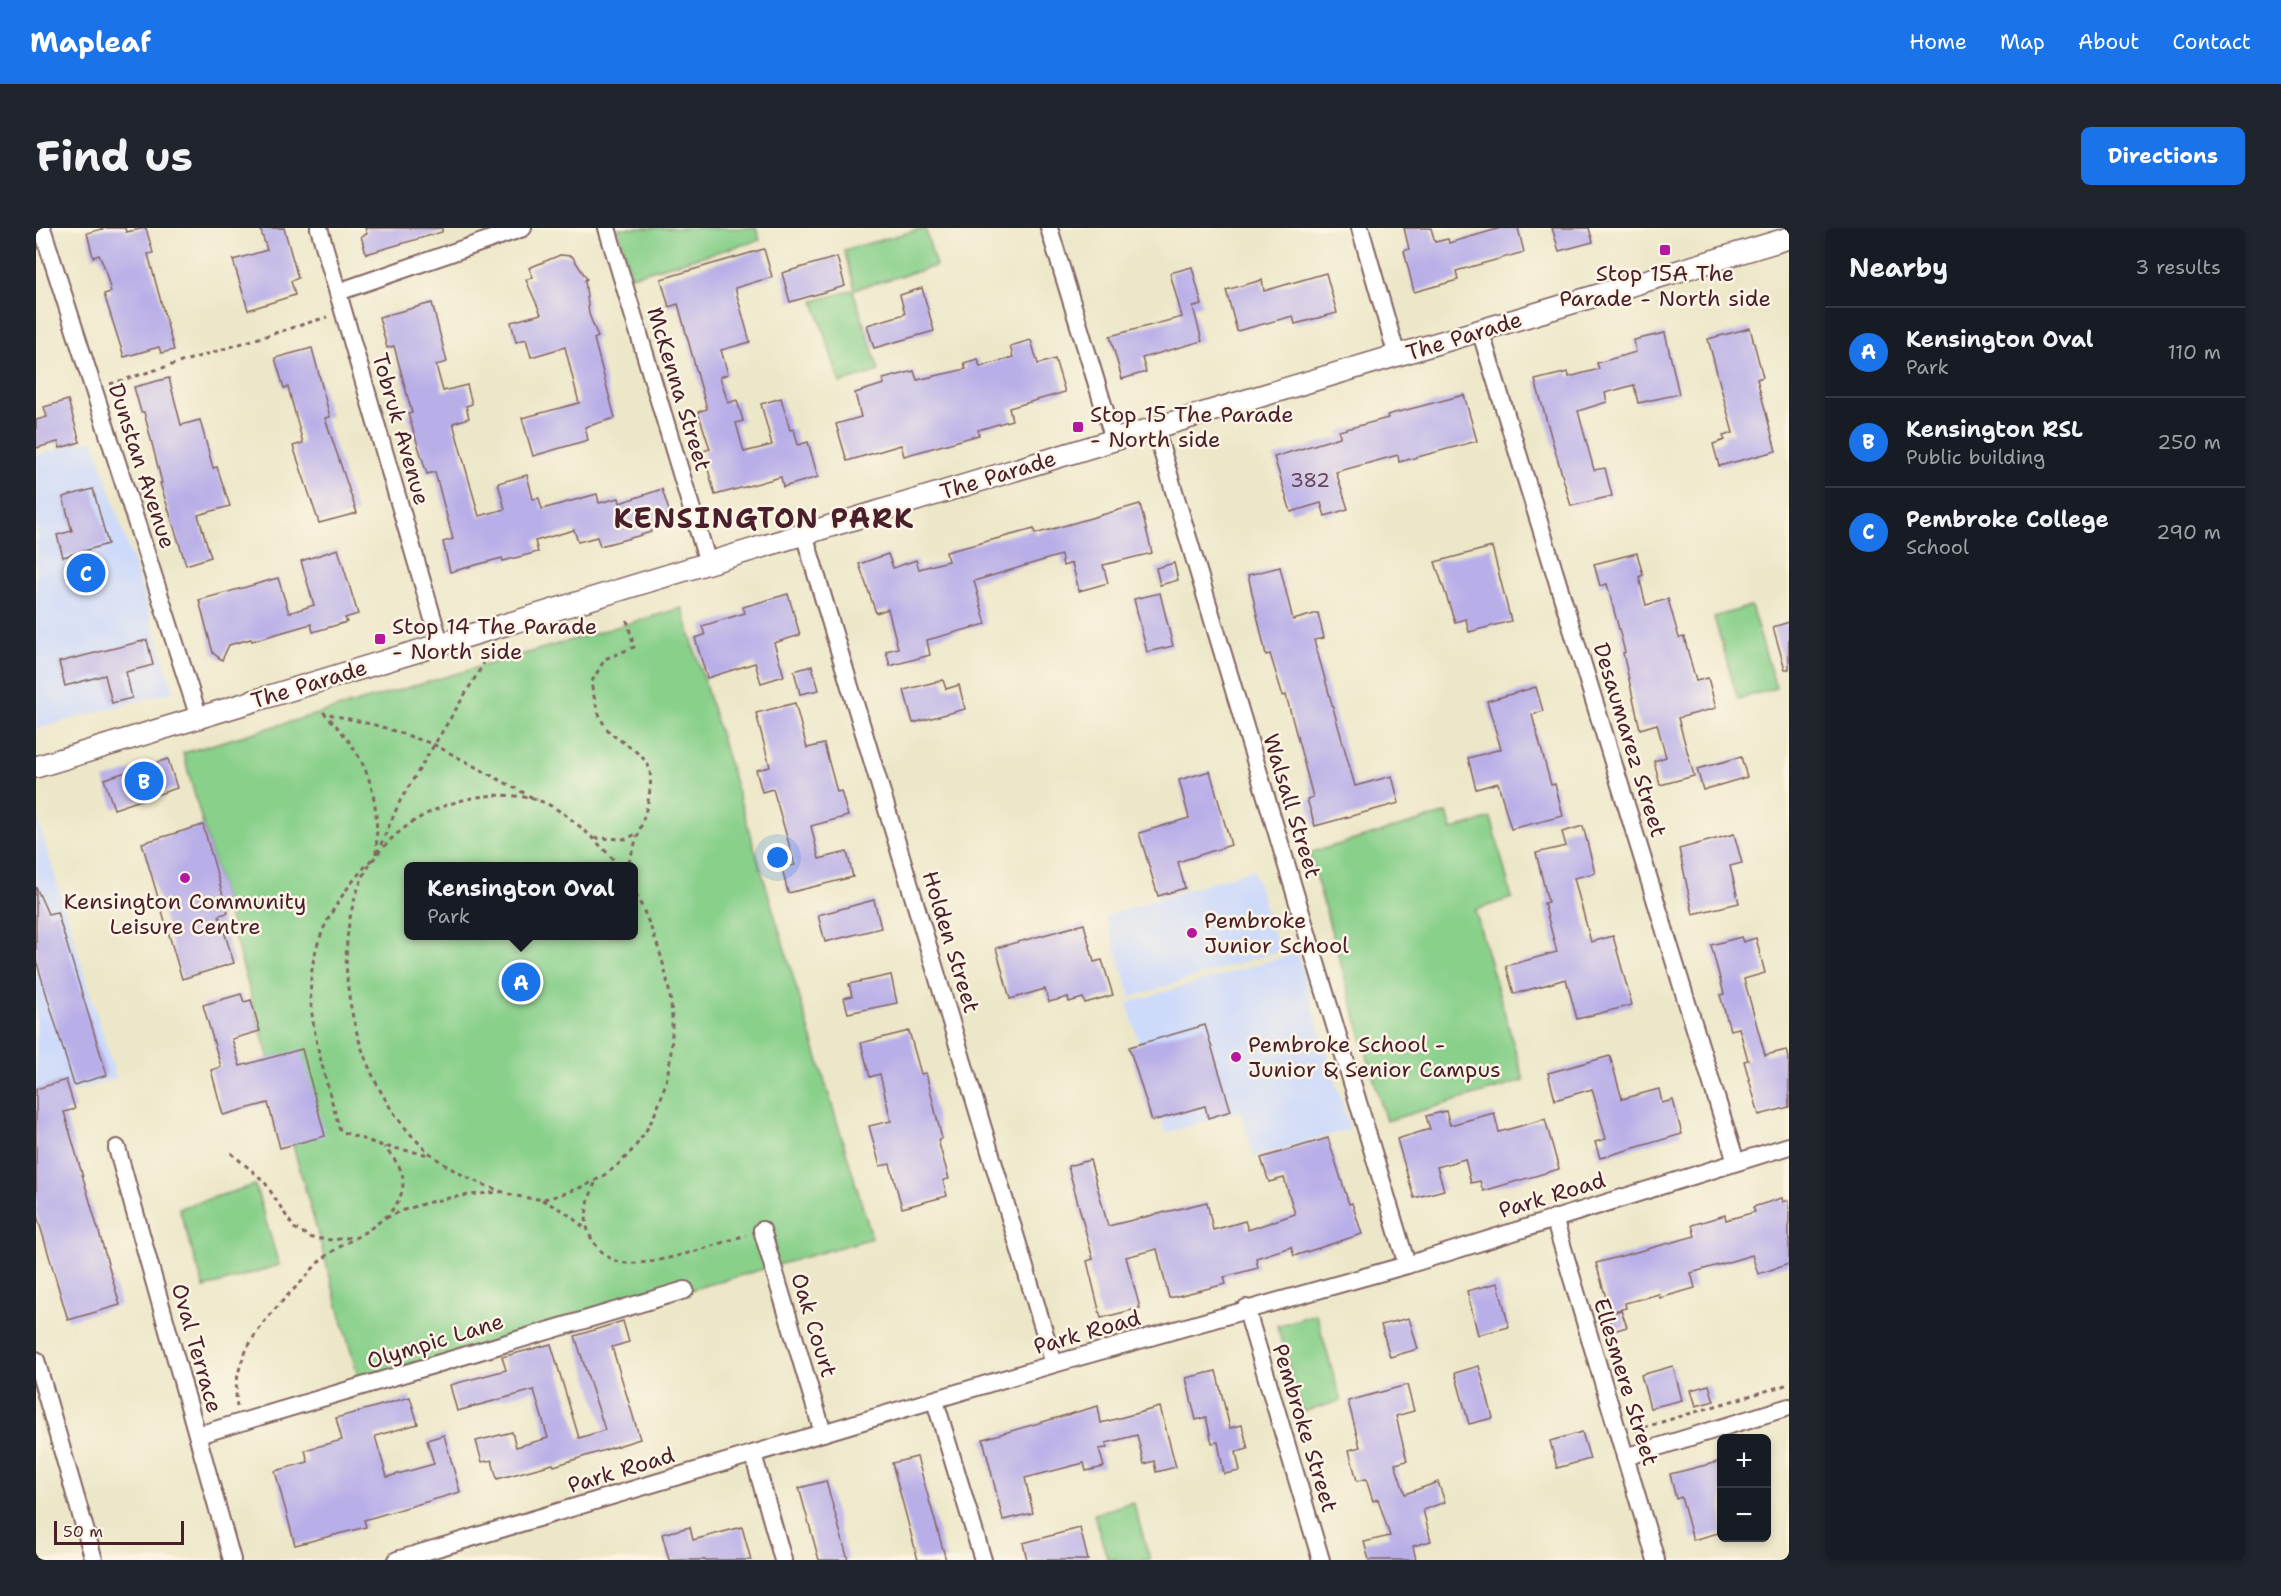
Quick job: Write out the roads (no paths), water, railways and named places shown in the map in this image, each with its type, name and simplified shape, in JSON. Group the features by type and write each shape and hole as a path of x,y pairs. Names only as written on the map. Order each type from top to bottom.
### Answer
{"main road":[{"name":"The Parade","path":"36,767 1787,237"}],"street":[{"name":"Dunstan Avenue","path":"42,228 199,718"},
{"name":"Tobruk Avenue","path":"319,228 440,643"},
{"path":"338,292 523,228"},
{"name":"McKenna Street","path":"607,228 708,563"},
{"path":"1049,228 1113,440"},
{"path":"1360,228 1398,356"},
{"name":"Desaumarez Street","path":"1480,330 1736,1162"},
{"name":"Walsall Street","path":"1155,428 1407,1265"},
{"name":"Holden Street","path":"804,534 1054,1364"},
{"name":"Park Road","path":"404,1559 1054,1364 1246,1308 1407,1265 1789,1146"},
{"name":"Oval Terrace","path":"117,1148 232,1560"},
{"name":"Ellesmere Street","path":"1554,1218 1656,1560"},
{"name":"Oak Court","path":"762,1230 823,1433"},
{"name":"Olympic Lane","path":"198,1435 685,1290"},
{"name":"Pembroke Street","path":"1246,1308 1321,1560"},
{"path":"36,1360 94,1560"},
{"path":"935,1401 983,1560"},
{"path":"1625,1457 1789,1407"},
{"path":"753,1454 783,1560"}],"place":[{"name":"Stop 15A The Parade - North side","path":"1665,250"},
{"name":"Stop 15 The Parade - North side","path":"1078,427"},
{"name":"Pembroke College","path":"86,573"},
{"name":"Stop 14 The Parade - North side","path":"380,639"},
{"name":"Kensington RSL","path":"144,781"},
{"name":"Kensington Community Leisure Centre","path":"185,878"},
{"name":"Pembroke Junior School","path":"1192,933"},
{"name":"Kensington Oval","path":"521,982"},
{"name":"Pembroke School - Junior & Senior Campus","path":"1236,1057"}],"district":[{"name":"KENSINGTON PARK","path":"764,518"}]}
